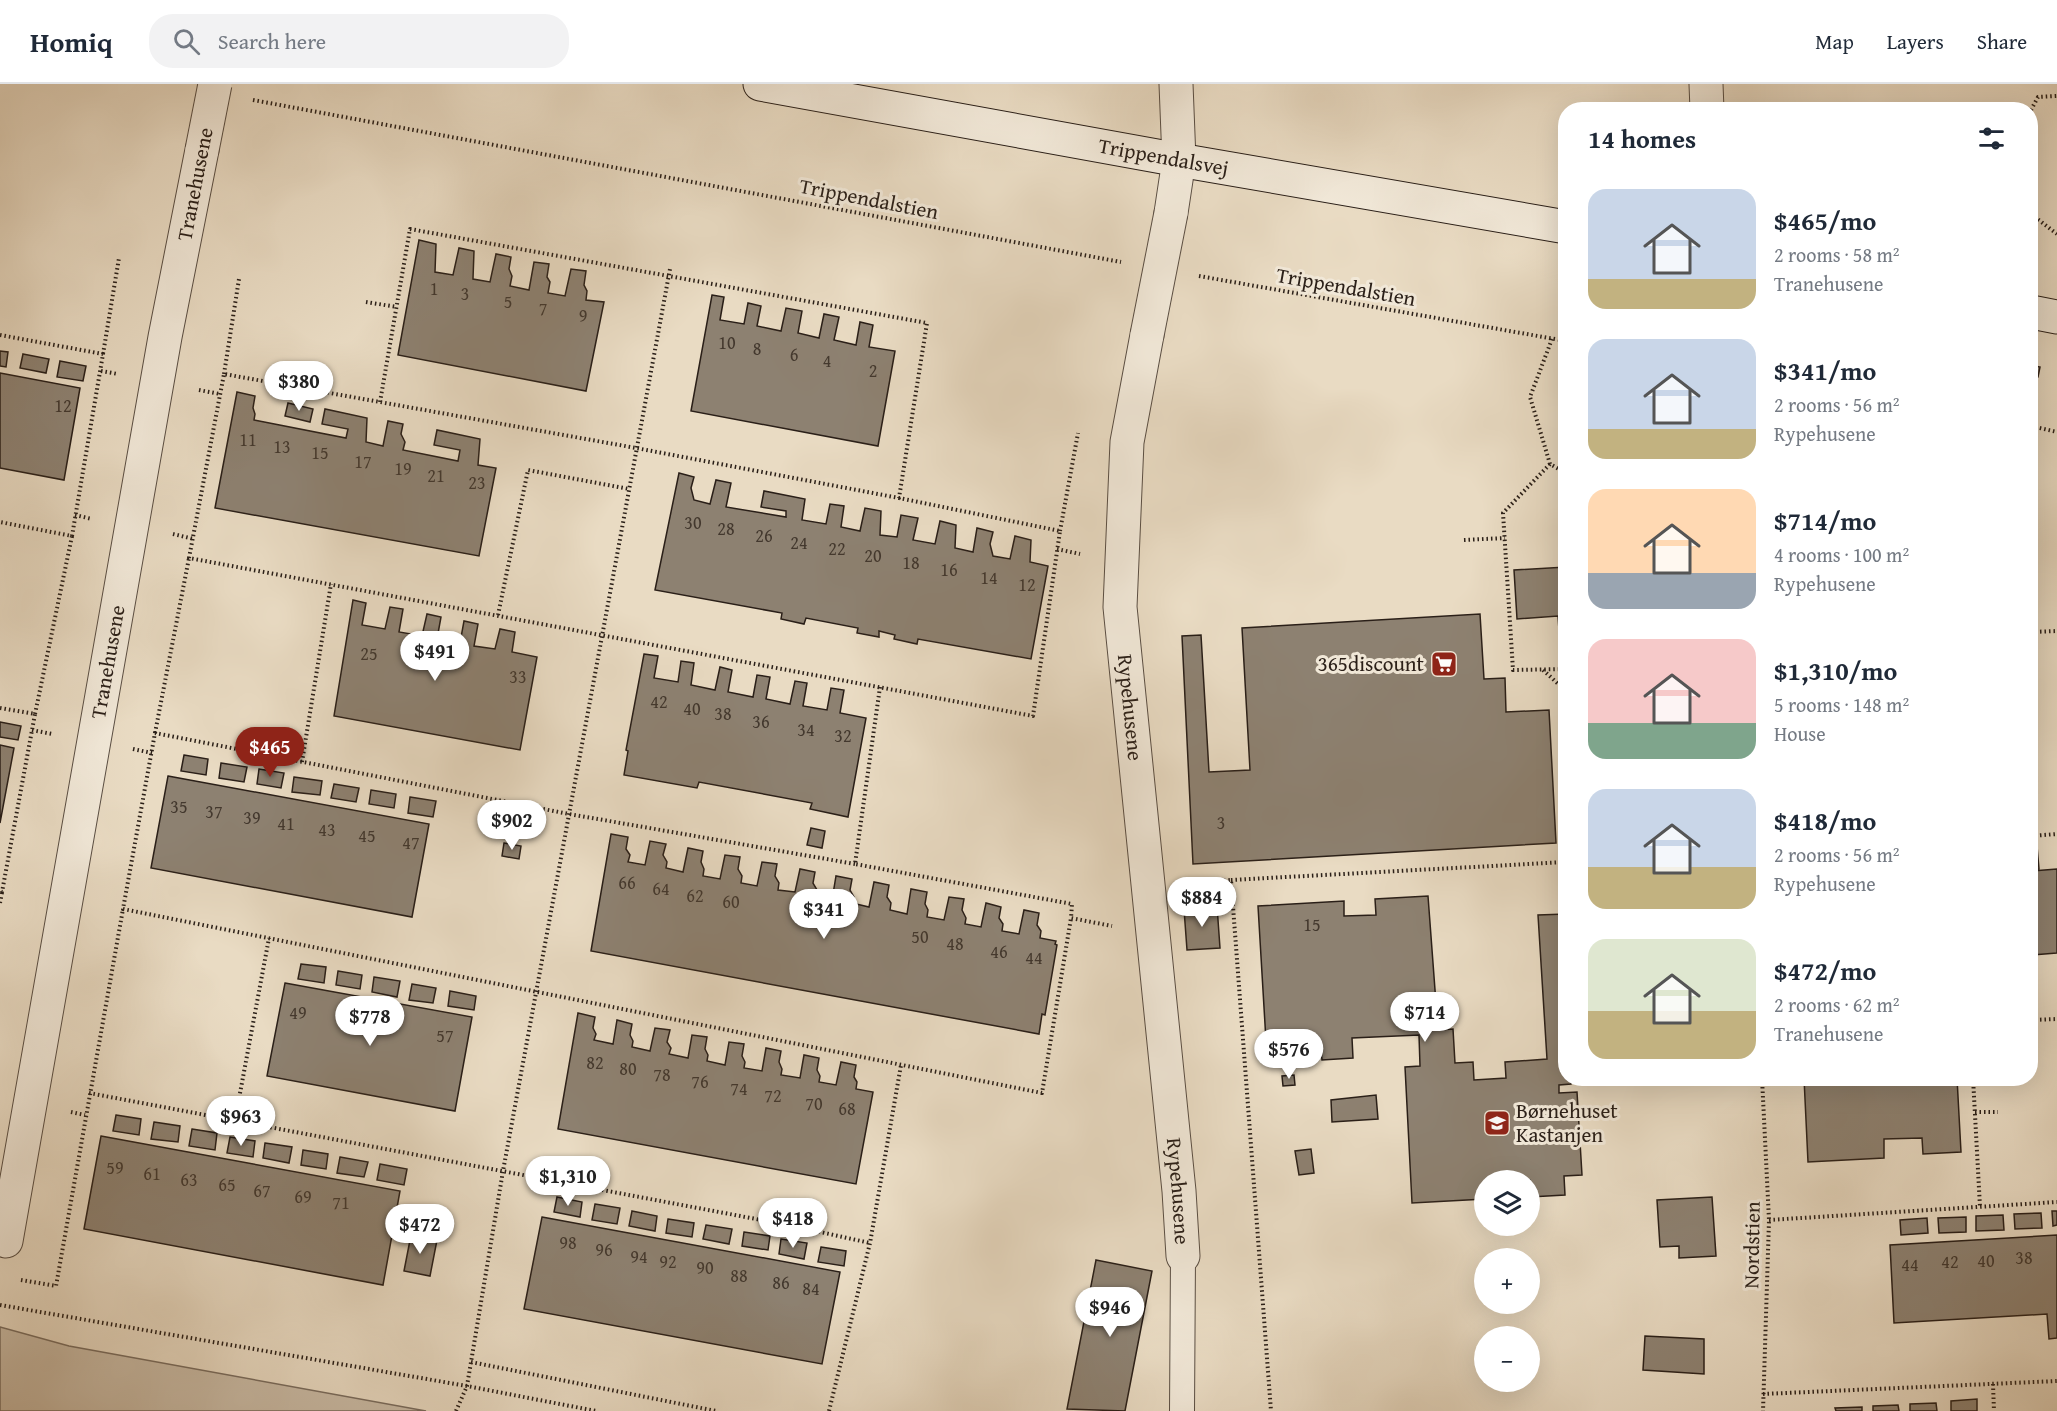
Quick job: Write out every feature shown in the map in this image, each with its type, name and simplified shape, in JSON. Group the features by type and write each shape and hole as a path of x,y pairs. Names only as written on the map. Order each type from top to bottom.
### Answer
{"street":[{"name":"Tranehusene","path":"6,1241 165,337 215,84"},
{"name":"Trippendalsvej","path":"760,84 1558,226"},
{"name":"Rypehusene","path":"1176,84 1179,160 1171,213 1126,442 1120,607 1179,1191 1183,1256"},
{"path":"1706,84 1707,102"},
{"path":"2038,313 2057,317"}],"lane":[{"path":"1182,1411 1183,1256"}],"path":[{"path":"2035,102 2038,97 2057,96"},
{"name":"Trippendalstien","path":"248,99 1126,263"},
{"path":"2038,219 2057,234"},
{"path":"380,402 410,229 927,323 899,498"},
{"path":"0,903 35,714 72,536 120,258"},
{"path":"456,1411 467,1386 503,1171 670,269"},
{"name":"Trippendalstien","path":"1194,276 1558,340"},
{"path":"11,1278 56,1286 155,734 224,374 239,279"},
{"path":"366,302 397,307"},
{"path":"0,335 103,354"},
{"path":"1552,339 1530,397 1550,464 1558,468"},
{"path":"224,374 636,448 1060,531"},
{"path":"2038,427 2057,431"},
{"path":"189,558 1033,716 1060,531 1078,433"},
{"path":"1550,464 1503,513 1513,670 1558,669"},
{"path":"498,615 528,470 629,489"},
{"path":"0,522 72,536"},
{"path":"1464,540 1505,538"},
{"path":"302,762 331,584"},
{"path":"2038,632 2057,631"},
{"path":"1543,669 1558,683"},
{"path":"855,864 880,687"},
{"path":"0,708 35,714"},
{"path":"123,909 1042,1093 1072,904 568,814 155,734"},
{"path":"2038,835 2057,834"},
{"path":"1148,886 1558,862"},
{"path":"1231,880 1271,1411"},
{"path":"1071,918 1153,933"},
{"path":"235,1120 269,938"},
{"path":"2038,1020 2057,1019"},
{"path":"829,1411 870,1243 901,1065"},
{"name":"Nordstien","path":"1762,1086 1769,1220 1763,1411"},
{"path":"1973,1086 1980,1207"},
{"path":"89,1093 793,1226 870,1243"},
{"path":"1975,1112 1998,1112"},
{"path":"1769,1220 2057,1202"},
{"path":"0,1305 467,1386 596,1411"},
{"path":"471,1362 716,1411"},
{"path":"1763,1394 2057,1381"},
{"path":"1993,1384 1994,1411"}],"shaded area":[{"path":"0,1327 69,1346 426,1411 0,1411"}],"building":[{"path":"419,240 436,244 435,272 453,275 459,248 474,251 473,279 490,282 496,254 511,257 510,286 529,290 534,262 549,264 548,293 565,296 571,269 586,271 584,285 587,291 586,300 604,302 586,391 398,355"},
{"path":"712,295 724,297 720,320 744,324 748,303 761,306 757,326 781,331 786,308 802,311 798,333 819,338 824,314 839,317 834,340 856,345 860,322 873,325 869,347 895,351 878,446 691,411"},
{"path":"0,351 8,352 6,367 0,366"},
{"path":"23,354 49,359 46,373 20,368"},
{"path":"60,361 86,366 83,381 57,377"},
{"path":"0,373 80,388 64,480 0,468"},
{"path":"237,392 255,396 254,420 346,438 348,429 322,424 325,409 367,418 366,442 383,446 388,421 403,424 401,434 405,442 403,450 458,461 460,450 434,445 437,430 480,439 478,465 496,468 479,556 215,508"},
{"path":"288,403 313,409 310,422 285,416"},
{"path":"679,473 694,477 691,488 694,500 710,504 716,480 731,483 726,507 786,517 786,511 761,507 764,491 805,499 802,520 826,524 830,504 844,506 841,527 860,531 865,508 881,511 880,535 897,537 901,515 918,518 913,540 935,544 940,521 956,525 955,548 973,552 977,528 993,532 990,544 993,556 1010,559 1015,536 1031,540 1030,562 1048,566 1031,659 918,639 917,644 894,639 895,635 879,631 879,637 857,633 858,628 806,618 804,624 781,619 782,613 655,590"},
{"path":"1558,567 1558,616 1517,619 1514,570"},
{"path":"353,600 366,603 362,625 385,629 390,607 403,609 399,632 422,636 427,614 441,617 437,639 460,643 464,621 478,624 474,646 495,649 500,629 515,632 512,652 537,657 520,750 334,716"},
{"path":"1480,614 1484,679 1505,678 1506,712 1549,710 1556,843 1193,864 1182,636 1201,635 1209,772 1250,770 1242,628"},
{"path":"644,654 658,656 654,678 678,682 681,661 694,663 691,685 715,690 720,667 732,670 728,692 753,697 757,675 770,677 766,699 790,704 795,681 807,683 803,706 827,710 831,688 844,690 840,713 866,718 848,817 810,809 812,803 699,782 697,788 624,775 628,751 626,750"},
{"path":"0,722 21,726 18,740 0,737"},
{"path":"0,745 14,748 0,823"},
{"path":"184,755 208,759 206,775 181,771"},
{"path":"221,763 247,767 244,782 219,778"},
{"path":"259,769 284,773 281,788 257,784"},
{"path":"168,776 429,824 412,917 151,868"},
{"path":"294,777 322,781 320,795 292,792"},
{"path":"334,784 359,788 356,802 331,798"},
{"path":"371,790 396,794 394,808 369,804"},
{"path":"410,797 436,801 433,817 408,813"},
{"path":"811,828 825,831 822,848 807,845"},
{"path":"611,834 628,837 626,849 630,855 628,862 645,865 650,841 666,844 663,855 667,862 666,868 683,872 688,848 703,851 701,862 704,869 703,876 720,879 725,855 740,857 738,869 742,876 741,883 757,886 762,862 777,864 775,876 779,883 778,890 795,892 800,869 815,872 813,883 817,890 816,896 832,900 836,876 852,879 850,890 854,897 852,903 869,907 874,882 889,885 887,897 891,903 890,910 907,914 911,889 927,892 925,904 928,910 927,917 944,920 949,897 964,899 962,910 966,918 965,924 981,927 986,903 1001,907 999,918 1003,924 1002,931 1019,934 1024,910 1039,913 1037,925 1041,931 1040,938 1056,941 1057,945 1045,1015 1042,1014 1039,1034 591,951"},
{"path":"504,843 521,846 519,859 502,856"},
{"path":"2057,869 2057,953 2038,954 2038,870"},
{"name":"Børnehuset Kastanjen","path":"1428,896 1438,1030 1453,1029 1455,1063 1473,1062 1474,1080 1506,1078 1505,1062 1547,1059 1538,915 1558,914 1558,1086 1559,1093 1577,1092 1582,1175 1564,1176 1565,1195 1540,1196 1540,1170 1474,1170 1474,1200 1412,1203 1405,1067 1420,1066 1419,1035 1352,1038 1353,1058 1322,1060 1320,1040 1266,1041 1258,906 1344,901 1344,916 1376,915 1375,899"},
{"path":"1217,906 1220,948 1187,950 1184,909"},
{"path":"301,964 326,967 324,983 298,979"},
{"path":"338,971 362,975 360,989 336,985"},
{"path":"374,977 400,981 397,997 372,992"},
{"path":"285,983 472,1017 455,1111 267,1076"},
{"path":"412,984 436,988 433,1003 409,1000"},
{"path":"450,991 476,996 474,1010 448,1006"},
{"path":"578,1013 595,1017 594,1040 613,1044 617,1020 632,1024 630,1035 633,1041 632,1047 650,1051 655,1028 670,1030 667,1042 671,1048 669,1054 688,1058 692,1035 707,1037 705,1049 708,1055 707,1061 725,1065 729,1042 744,1044 742,1056 745,1062 744,1068 762,1071 766,1048 781,1051 779,1062 782,1069 781,1075 800,1078 804,1055 819,1058 817,1070 820,1076 819,1082 836,1085 841,1062 856,1065 854,1077 857,1082 856,1089 873,1092 856,1184 558,1129"},
{"path":"1294,1075 1295,1085 1283,1086 1282,1076"},
{"path":"1804,1086 1957,1086 1961,1152 1923,1154 1922,1138 1884,1139 1884,1158 1808,1162"},
{"path":"1376,1095 1378,1119 1332,1122 1331,1100"},
{"path":"116,1115 141,1119 139,1135 113,1131"},
{"path":"154,1122 180,1126 178,1142 151,1139"},
{"path":"192,1129 217,1133 215,1150 189,1146"},
{"path":"101,1136 400,1191 383,1285 84,1229"},
{"path":"230,1137 255,1141 253,1157 227,1153"},
{"path":"265,1143 292,1147 289,1163 263,1158"},
{"path":"1311,1149 1314,1173 1299,1175 1295,1151"},
{"path":"303,1150 328,1154 326,1169 301,1165"},
{"path":"340,1157 368,1162 364,1177 337,1173"},
{"path":"380,1164 407,1169 404,1185 377,1180"},
{"path":"557,1197 582,1202 580,1217 554,1212"},
{"path":"1712,1197 1716,1256 1679,1258 1679,1246 1660,1247 1657,1200"},
{"path":"595,1204 620,1208 617,1224 592,1220"},
{"path":"632,1211 657,1216 655,1231 629,1226"},
{"path":"2052,1211 2057,1211 2057,1225 2053,1226"},
{"path":"2041,1213 2042,1228 2015,1229 2014,1214"},
{"path":"2003,1215 2004,1230 1976,1231 1976,1216"},
{"path":"542,1217 840,1272 822,1364 524,1309"},
{"path":"1966,1217 1966,1232 1939,1233 1938,1218"},
{"path":"1927,1218 1928,1233 1901,1235 1900,1220"},
{"path":"668,1219 694,1223 692,1237 666,1233"},
{"path":"706,1225 732,1229 729,1244 703,1239"},
{"path":"744,1232 770,1236 768,1250 742,1246"},
{"path":"411,1235 437,1240 430,1276 404,1271"},
{"path":"2057,1235 2057,1338 2049,1339 2047,1314 1894,1323 1890,1245"},
{"path":"781,1239 807,1243 804,1259 779,1254"},
{"path":"821,1247 846,1251 844,1266 818,1262"},
{"path":"1096,1260 1152,1271 1125,1411 1067,1409"},
{"path":"1645,1336 1704,1339 1704,1374 1643,1370"},
{"path":"1977,1399 1977,1411 1951,1411 1951,1401"},
{"path":"1936,1403 1937,1411 1910,1411 1910,1404"},
{"path":"1898,1405 1899,1411 1873,1411 1873,1406"},
{"path":"1862,1407 1862,1411 1836,1411 1835,1408"}],"place":[{"name":"365discount","path":"1444,664"},
{"name":"Børnehuset Kastanjen","path":"1497,1123"}]}
